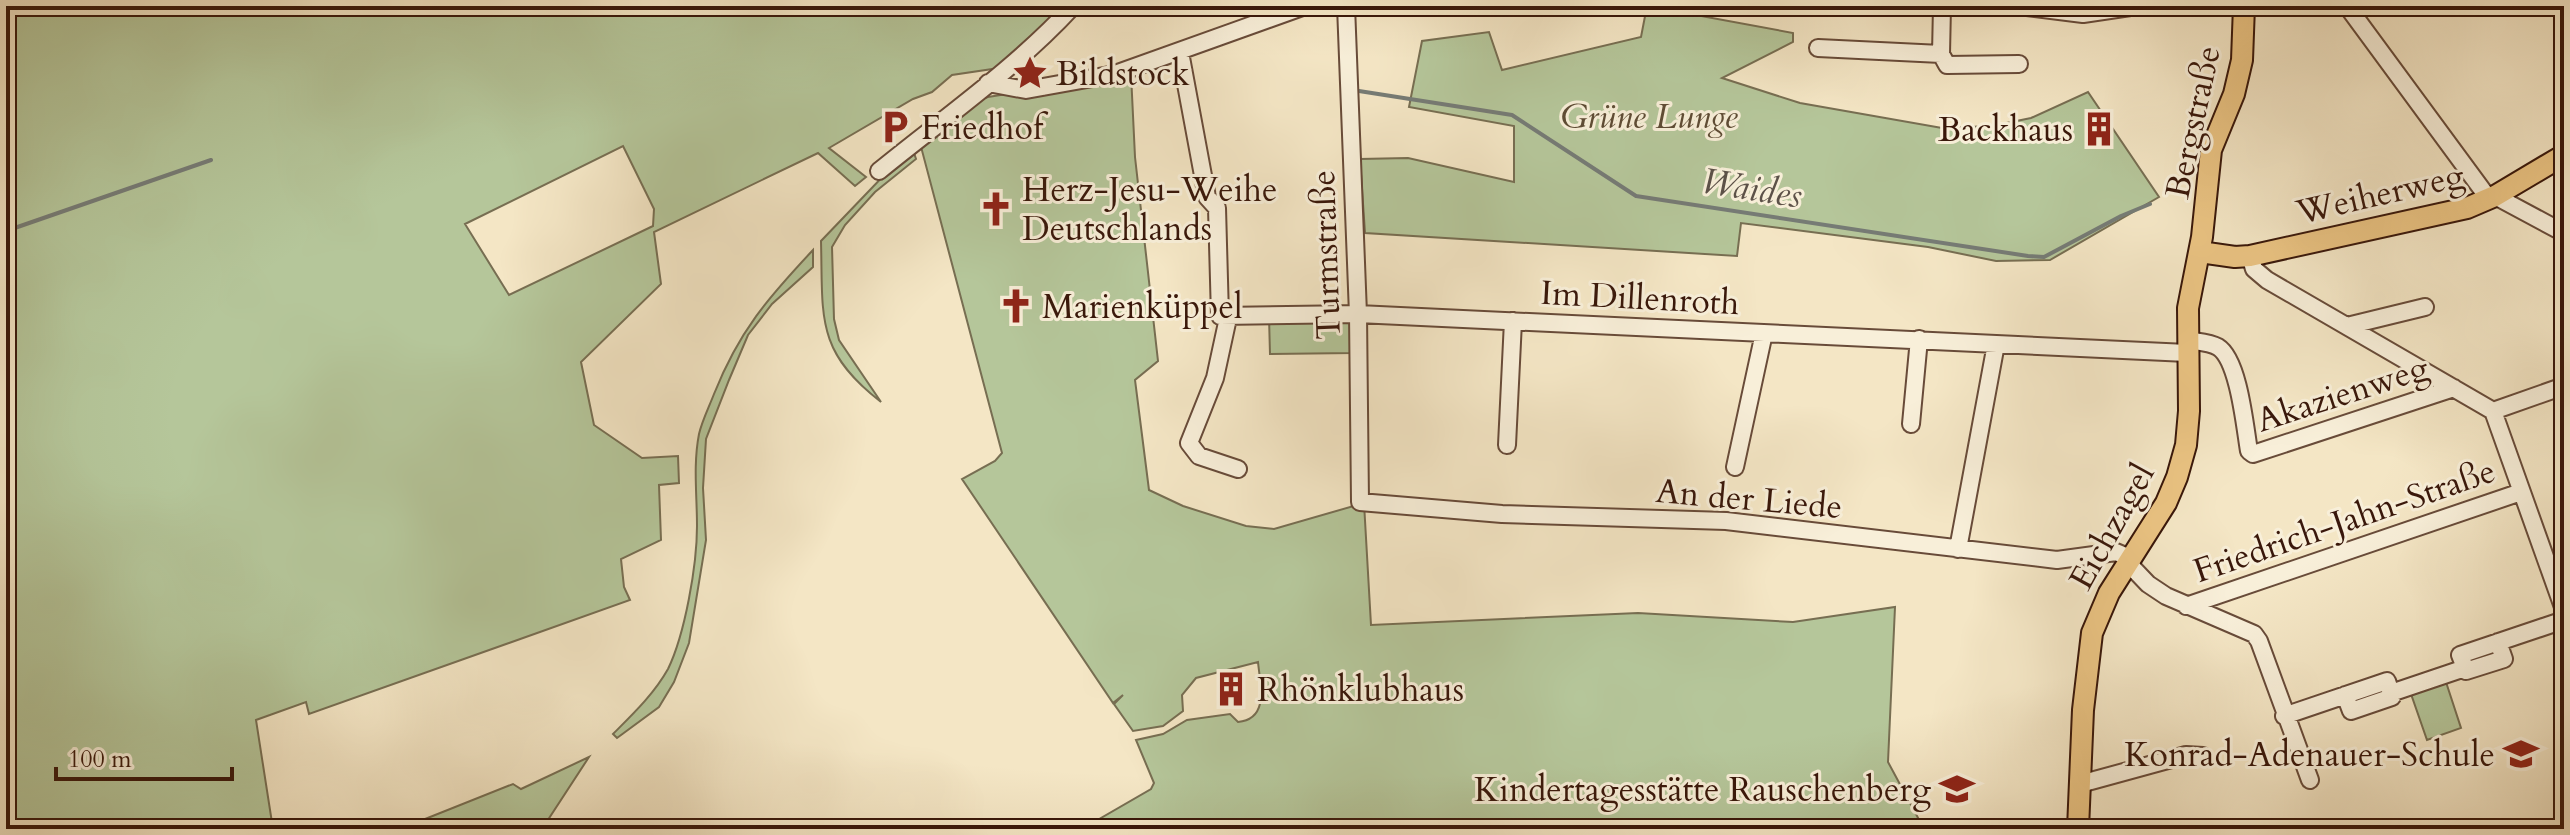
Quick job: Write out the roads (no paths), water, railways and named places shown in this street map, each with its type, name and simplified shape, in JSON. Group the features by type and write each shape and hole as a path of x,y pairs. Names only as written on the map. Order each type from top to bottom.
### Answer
{"main road":[{"name":"Bergstraße","path":"2200,252 2211,150 2234,94 2242,60 2244,6"},
{"name":"Weiherweg","path":"2200,252 2250,256 2467,208 2492,198 2564,155"},
{"name":"Eichzagel","path":"2078,829 2091,638 2104,602 2166,503 2183,457 2189,411 2188,308 2200,252"}],"street":[{"path":"879,171 988,83 1073,6"},
{"path":"988,83 1026,90 1115,74 1305,6"},
{"name":"Turmstraße","path":"1346,6 1358,314 1360,502"},
{"path":"1942,6 1941,54 1947,65 2019,64"},
{"path":"2019,6 2083,14 2137,6"},
{"path":"2347,6 2492,198 2562,230"},
{"path":"1818,48 1941,54"},
{"path":"1180,52 1207,197 1217,208 1220,316 1358,314"},
{"path":"2250,256 2259,275 2493,411 2564,610"},
{"path":"2347,326 2425,307"},
{"name":"Im Dillenroth","path":"1358,314 1996,344 2187,346"},
{"path":"1228,318 1215,378 1189,443 1199,456 1238,469"},
{"path":"1507,445 1513,321"},
{"path":"1735,467 1764,333"},
{"path":"1911,424 1919,339"},
{"path":"1958,549 1996,344"},
{"name":"Akazienweg","path":"2187,346 2215,345 2227,357 2240,395 2249,451 2253,454 2454,388"},
{"path":"2493,411 2564,386"},
{"name":"Friedrich-Jahn-Straße","path":"2186,606 2521,492"},
{"name":"An der Liede","path":"1360,502 1502,514 1726,521 2057,560 2116,552 2129,560"},
{"name":"Friedrich-Jahn-Straße","path":"2129,560 2157,591 2254,634 2310,780"},
{"path":"2284,716 2387,681 2391,693 2465,668 2460,655 2564,620"},
{"path":"2080,784 2186,755 2203,756"}],"waterway":[{"name":"Waides","path":"1359,91 1512,115 1636,196 2028,256 2044,257 2150,204"},
{"path":"6,231 211,160"}],"place":[{"name":"Bildstock","path":"1030,73"},
{"name":"Friedhof","path":"895,127"},
{"name":"Backhaus","path":"2099,129"},
{"name":"Herz-Jesu-Weihe Deutschlands","path":"996,209"},
{"name":"Marienküppel","path":"1016,306"},
{"name":"Rhönklubhaus","path":"1231,689"},
{"name":"Konrad-Adenauer-Schule","path":"2521,754"},
{"name":"Kindertagesstätte Rauschenberg","path":"1957,789"}],"park label":[{"name":"Grüne Lunge","path":"1649,116"}]}
